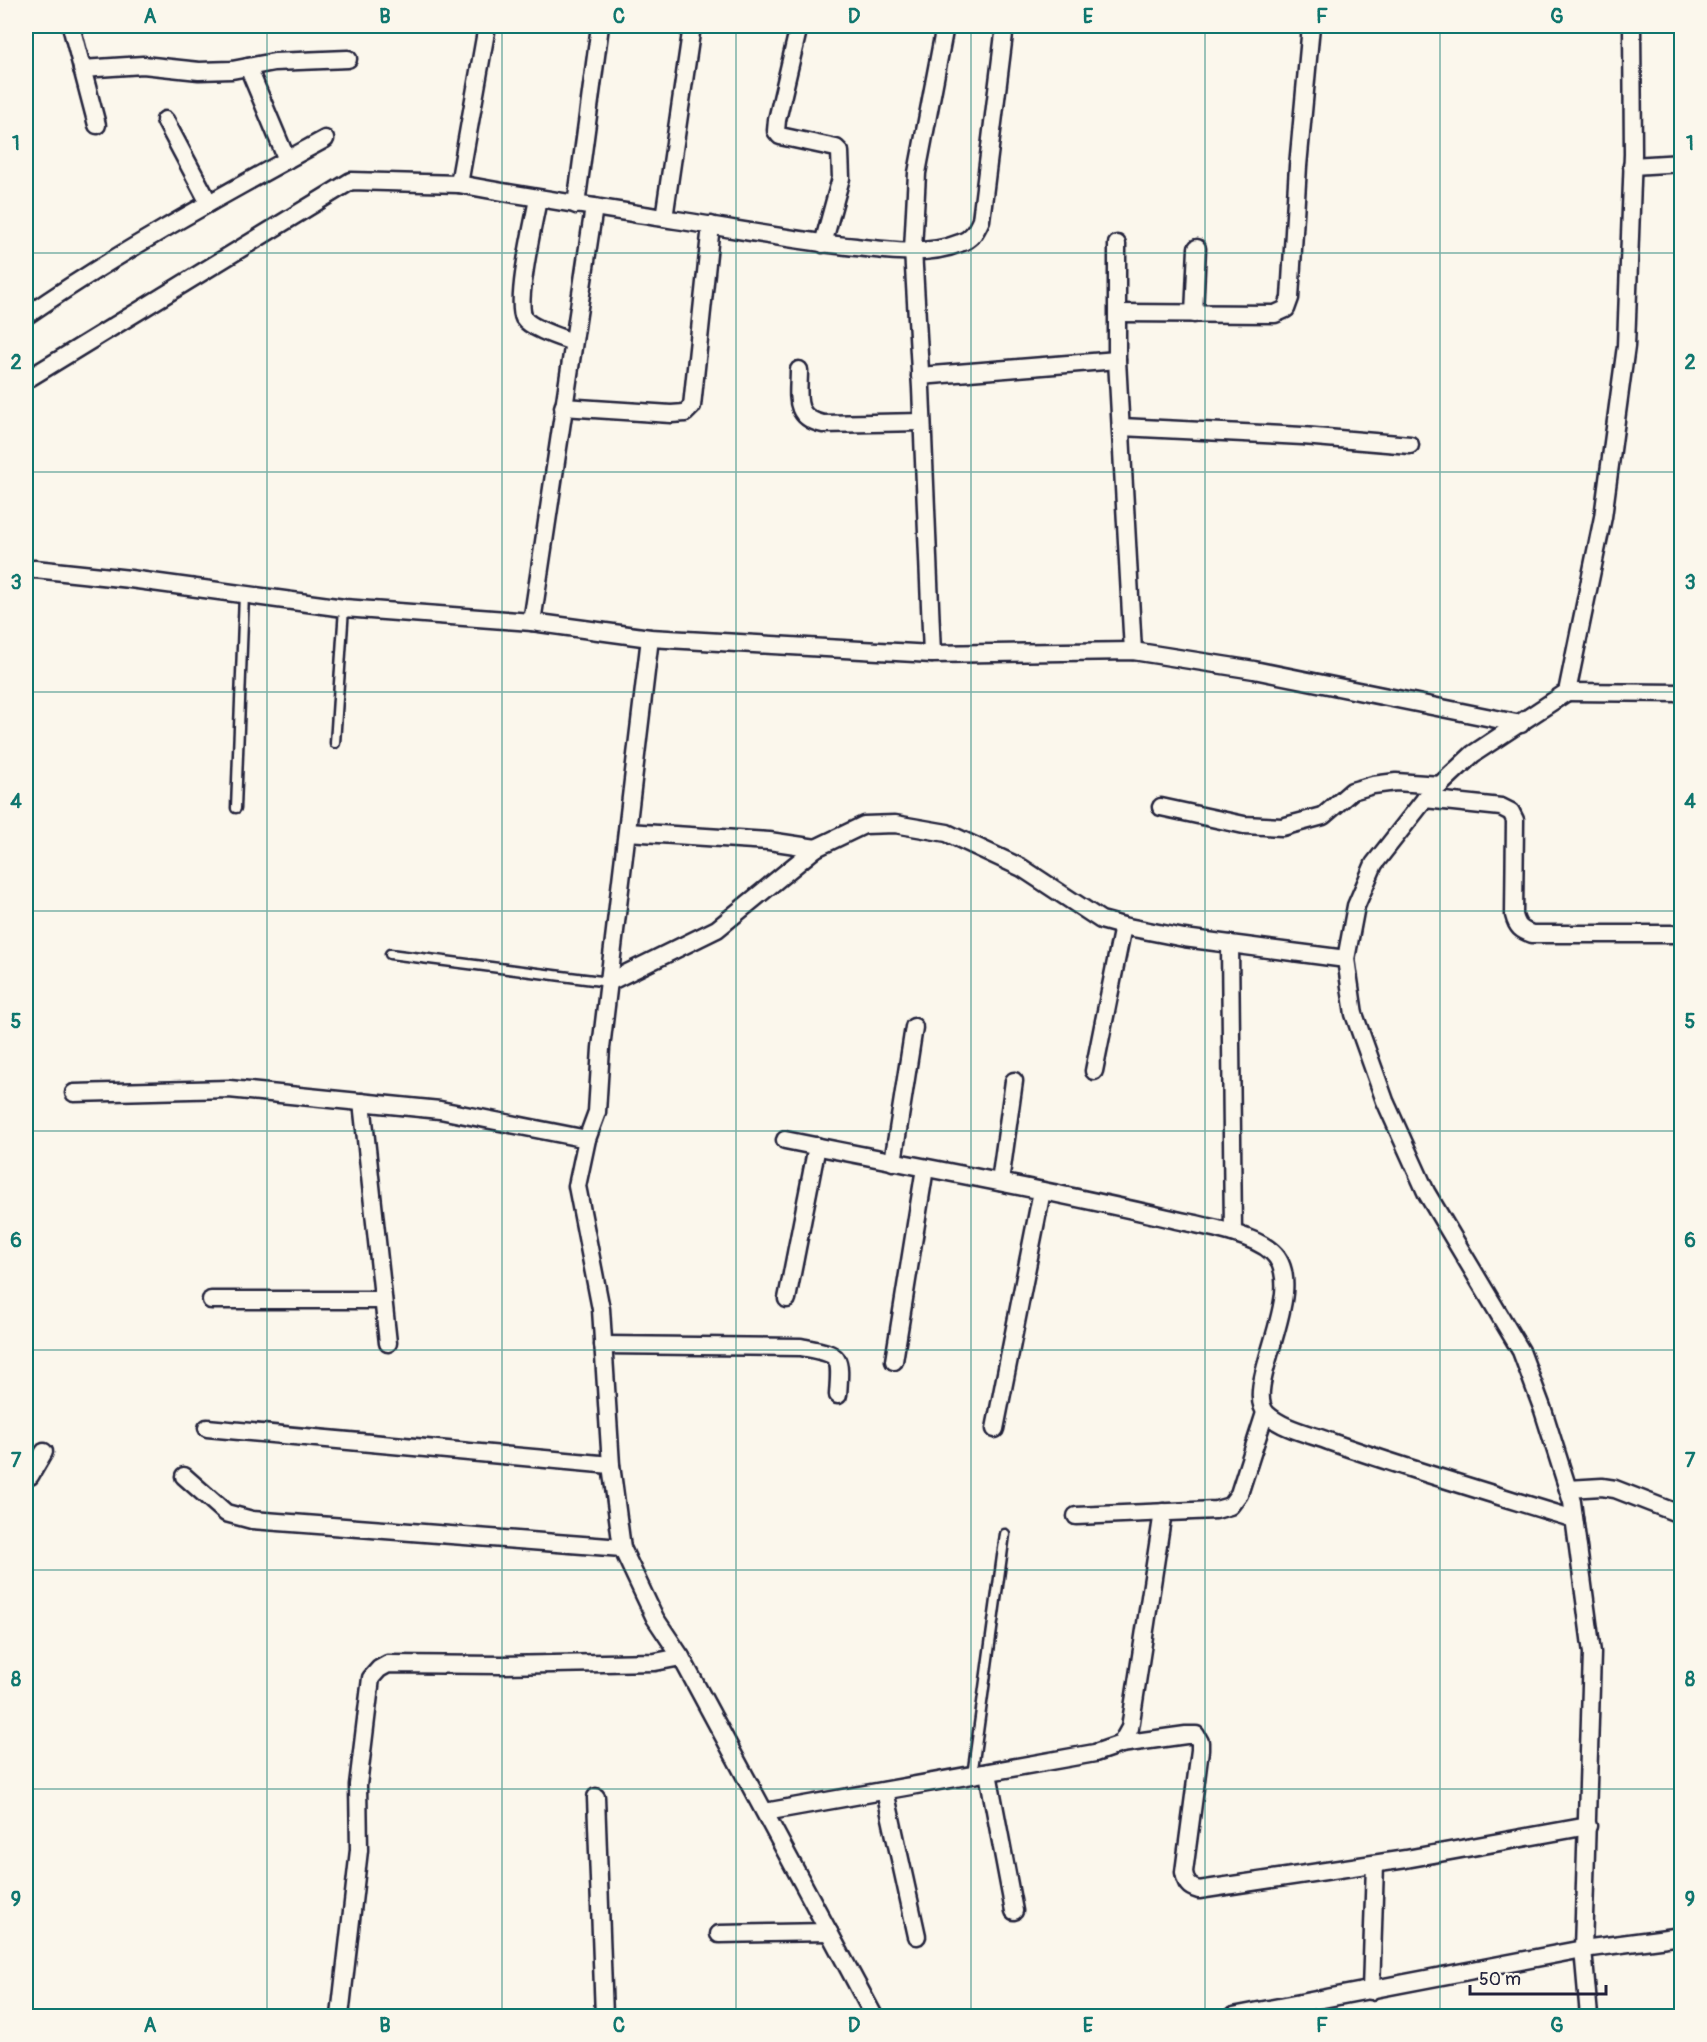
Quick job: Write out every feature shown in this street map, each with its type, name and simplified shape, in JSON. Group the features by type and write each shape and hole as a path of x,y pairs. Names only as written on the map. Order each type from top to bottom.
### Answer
{"street":[{"path":"71,26 97,125"},
{"path":"459,184 487,26"},
{"path":"576,205 600,26"},
{"path":"664,218 692,26"},
{"path":"799,26 776,131 780,136 836,148 840,152 842,178 824,244"},
{"path":"932,654 913,250 917,173 945,26"},
{"path":"26,380 351,182 459,184 538,199 824,244 896,251 938,249 961,243 974,234 981,220 1005,26"},
{"path":"1118,313 1275,314 1286,309 1290,298 1298,166 1311,26"},
{"path":"1567,692 1603,517 1626,346 1632,166 1632,26"},
{"path":"82,69 159,65 199,71 232,70 274,62 348,59"},
{"path":"248,67 288,160"},
{"path":"165,120 209,203"},
{"path":"26,316 79,280 209,203 325,139"},
{"path":"1632,166 1682,163"},
{"path":"538,199 521,308 525,319 534,326 573,342"},
{"path":"532,622 594,207"},
{"path":"563,407 671,414 685,413 692,406 711,225"},
{"path":"1117,244 1118,360 1133,651"},
{"path":"1194,314 1197,248"},
{"path":"920,376 1118,360"},
{"path":"799,370 799,401 802,414 810,421 823,424 922,422"},
{"path":"1121,426 1303,436 1410,445"},
{"path":"26,570 130,579 344,608 532,622 651,638 932,654 1133,651 1254,670 1521,724"},
{"path":"651,638 601,1048 597,1112 587,1139 577,1186 601,1309 611,1465 622,1548 655,1618 681,1657 874,2016"},
{"path":"1589,2016 1583,1949 1592,1653 1568,1489 1543,1410 1521,1351 1426,1192 1385,1101 1353,1014 1346,959 1356,906 1374,864 1425,799 1473,754 1567,692 1682,693"},
{"path":"1161,807 1244,825 1282,828 1323,816 1352,791 1373,785 1396,782 1440,785"},
{"path":"1425,799 1491,805 1511,812 1515,820 1514,915 1521,930 1532,934 1682,934"},
{"path":"609,982 717,929 816,848 864,825 896,824 947,833 1022,868 1101,920 1184,938 1346,959"},
{"path":"627,832 769,841 816,848"},
{"path":"1094,1071 1123,926"},
{"path":"1230,944 1233,1233"},
{"path":"892,1162 914,1027"},
{"path":"1000,1182 1014,1081"},
{"path":"74,1093 229,1089 440,1110 587,1139"},
{"path":"362,1102 388,1343"},
{"path":"785,1140 1000,1182 1233,1233 1264,1245 1275,1254 1282,1267 1284,1281 1277,1332 1260,1392 1260,1403 1265,1413 1283,1425 1361,1452 1574,1519"},
{"path":"788,1299 818,1146"},
{"path":"894,1361 925,1168"},
{"path":"995,1429 1041,1191"},
{"path":"211,1300 383,1300"},
{"path":"603,1345 801,1347 832,1353 840,1368 838,1395"},
{"path":"1076,1516 1216,1510 1230,1506 1239,1494 1265,1413"},
{"path":"207,1428 611,1465"},
{"path":"26,1477 30,1476 44,1452"},
{"path":"184,1476 226,1513 252,1521 622,1548"},
{"path":"1568,1489 1602,1487 1615,1489 1682,1515"},
{"path":"1121,1744 1130,1728 1162,1512"},
{"path":"340,2016 359,1850 358,1785 371,1678 379,1669 388,1664 502,1665 643,1662 681,1657"},
{"path":"765,1812 1095,1753 1121,1744 1196,1735 1200,1742 1198,1769 1184,1872 1186,1882 1191,1888 1199,1890 1375,1864 1588,1826"},
{"path":"980,1774 1014,1911"},
{"path":"885,1791 917,1936"},
{"path":"596,1797 604,2016"},
{"path":"1371,1990 1375,1864"},
{"path":"719,1934 829,1932"},
{"path":"1233,2016 1583,1949 1682,1936"}],"lane":[{"path":"236,808 244,594"},
{"path":"335,743 344,608"},
{"path":"390,954 609,982"},
{"path":"980,1774 1005,1534"}]}
